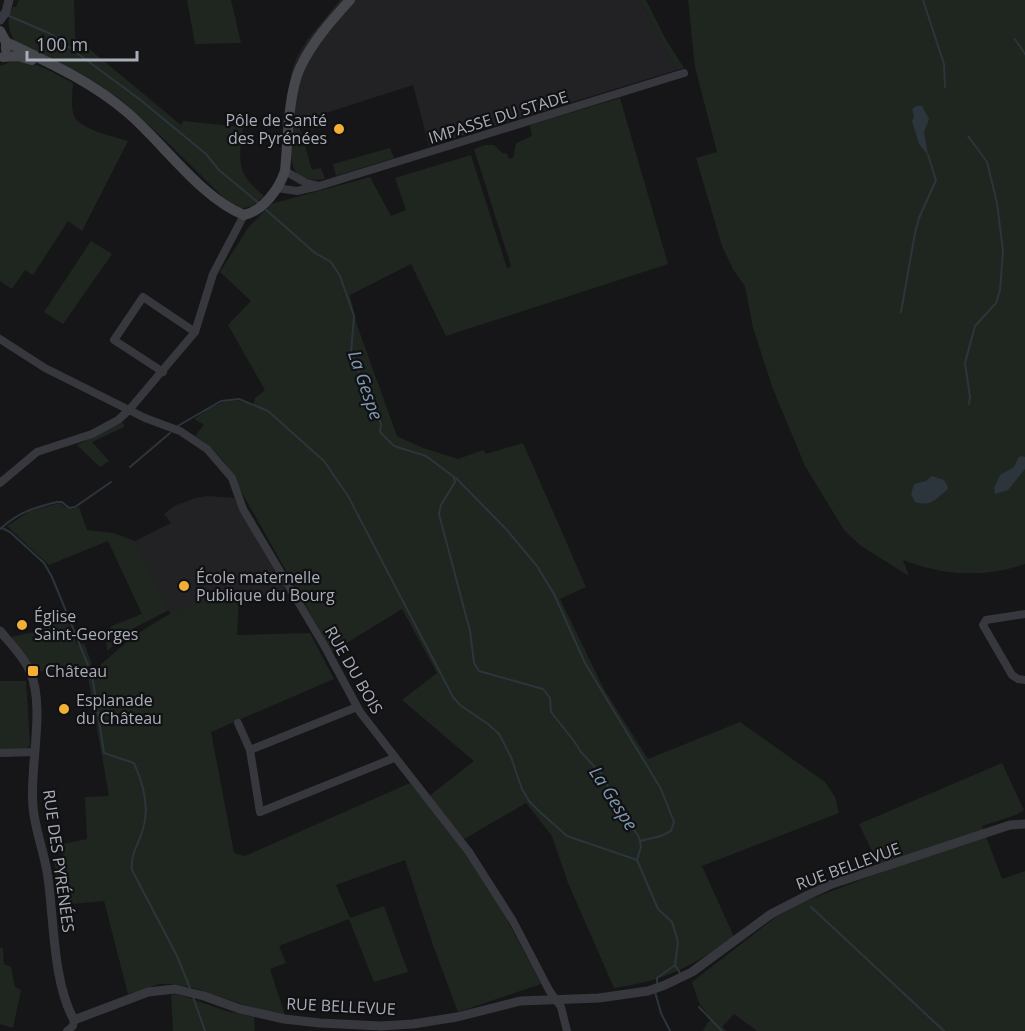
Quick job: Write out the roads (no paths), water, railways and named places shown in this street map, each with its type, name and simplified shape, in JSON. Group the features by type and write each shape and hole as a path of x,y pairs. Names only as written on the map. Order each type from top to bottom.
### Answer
{"main road":[{"path":"0,31 6,42 55,66 105,95 129,113 215,199 244,215 255,210 277,188 285,171 299,70 321,33 350,0"},
{"path":"6,42 1,58 18,56 55,66"}],"street":[{"name":"IMPASSE DU STADE","path":"277,188 297,191 319,186 684,73"},
{"path":"285,171 306,183 319,186"},
{"path":"0,483 37,452 92,434 118,420 129,410 195,332 213,274 244,215"},
{"path":"163,372 114,340 143,297 195,332"},
{"name":"RUE DU BOIS","path":"0,339 45,368 129,410 180,431 207,449 232,478 243,509 319,637 357,707 394,758 469,852 513,921 549,990 557,999 567,1031"},
{"path":"1025,614 986,620 982,625 1012,675 1017,679 1025,680"},
{"name":"RUE DES PYRÉNÉES","path":"0,631 22,656 34,682 36,706 32,780 34,820 48,876 62,987 79,1031"},
{"path":"250,750 357,707"},
{"path":"238,723 250,750 260,812 394,758"},
{"path":"0,753 34,752"},
{"name":"RUE BELLEVUE","path":"74,1020 148,992 183,990 240,1010 284,1019 381,1026 457,1017 520,1001 599,998 648,991 692,972 771,915 824,888 1010,825 1025,824"},
{"path":"67,1031 73,1026 74,1020"}],"waterway":[{"path":"923,0 944,64 945,87"},
{"name":"La Gespe","path":"7,15 51,34 138,98 206,154 219,170 260,204"},
{"path":"1015,39 1025,54"},
{"path":"968,136 987,162 997,203 1003,251 1000,290 996,303 975,326 965,363 969,404"},
{"path":"901,312 915,233 919,218 936,180 928,155"},
{"name":"La Gespe","path":"264,208 315,253 331,262 340,276 354,316 351,353 381,424 380,432 394,446 426,456 454,477 455,482 441,505 439,514 470,631 474,663 479,671 543,689 550,698 551,712 581,752 605,778 611,796 639,837 641,847 637,860 658,909 672,922 678,942 675,965 680,973"},
{"path":"176,427 221,401 239,399 268,411 324,461 348,496 453,697 460,705 499,734 529,801 567,836 637,860"},
{"path":"130,467 170,433"},
{"path":"456,478 506,529 537,566 554,594 585,663 661,789 674,822 671,831 640,841"},
{"path":"0,529 27,511 41,506 62,502 69,508 75,507 111,482"},
{"path":"2,528 10,532 44,563 52,577 88,665"},
{"path":"92,675 104,753 134,763 144,795 145,821 134,854 132,870 177,956 190,988"},
{"path":"811,907 944,1031"},
{"name":"La Gespe","path":"657,983 657,978 675,965"},
{"name":"La Gespe","path":"655,992 661,1013 670,1031"},
{"path":"193,997 205,1031"},
{"name":"La Gespe","path":"699,1007 722,1031"}],"place":[{"name":"Pôle de Santé des Pyrénées","path":"339,129"},
{"name":"École maternelle Publique du Bourg","path":"184,586"},
{"name":"Église Saint-Georges","path":"22,625"},
{"name":"Château","path":"33,671"},
{"name":"Esplanade du Château","path":"64,709"}]}
